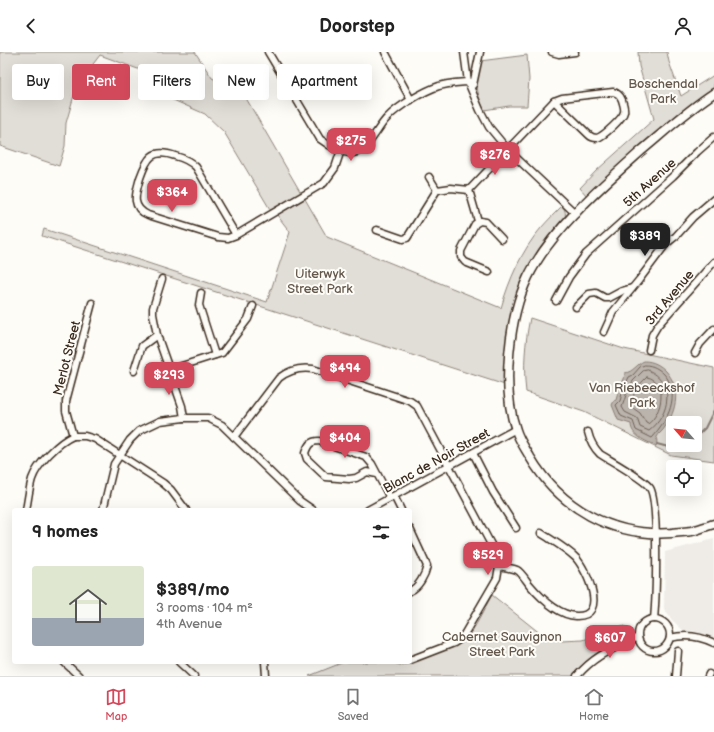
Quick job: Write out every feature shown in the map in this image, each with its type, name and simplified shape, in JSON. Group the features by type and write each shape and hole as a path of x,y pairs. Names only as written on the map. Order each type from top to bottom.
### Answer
{"street":[{"path":"268,52 317,135 324,142 350,153 362,150 388,117 411,100 437,87 471,82"},
{"path":"385,52 411,100"},
{"path":"464,52 472,90 490,127 508,150 576,214"},
{"path":"471,82 480,52"},
{"path":"552,52 559,54 575,52"},
{"path":"469,190 554,102 562,98 616,92 621,98 624,111 620,120 602,135 594,138 554,102"},
{"path":"714,93 701,101 671,125 613,176 550,242 529,276 518,302 512,328 509,372 509,388 516,429 521,441 538,471 552,488 573,506 607,524 656,534 691,531 714,524"},
{"name":"5th Avenue","path":"556,301 569,277 586,254 714,137"},
{"path":"236,235 196,167 183,158 163,153 155,154 149,158 144,166 136,193 136,201 142,211 148,215 218,237 228,238 236,235 324,183 335,168 341,150"},
{"path":"429,177 437,190"},
{"path":"377,230 403,239 407,238 437,190 450,188 469,190"},
{"path":"469,190 478,221"},
{"path":"604,332 612,312 666,244 676,236 693,217 714,199"},
{"path":"478,221 486,222 502,239"},
{"path":"478,221 461,251 461,257 465,262 489,272"},
{"name":"3rd Avenue","path":"649,350 652,335 658,325 714,262"},
{"path":"162,279 153,314 157,335 182,406 184,418"},
{"path":"576,307 589,294 596,293 605,298 609,298 622,290 632,288"},
{"path":"201,293 199,305 216,355"},
{"name":"Merlot Street","path":"73,436 66,411 66,401 92,303"},
{"path":"169,370 222,353 248,319 253,306"},
{"path":"694,353 714,329"},
{"path":"134,371 142,346 157,335"},
{"path":"234,437 279,378 293,370 308,368 413,402 419,409 495,552 499,566 494,583 462,638 454,643 412,659"},
{"path":"103,508 112,470 120,455 133,437 144,429 160,421 201,417 211,418 222,425 300,502 310,508"},
{"name":"Blanc de Noir Street","path":"372,508 516,429"},
{"path":"588,432 590,441 600,454 642,482 650,488 652,493 656,534 654,619"},
{"path":"26,508 32,478 38,468 60,443 73,436 95,439 120,455 167,486 184,508"},
{"path":"377,474 370,472 349,479 326,476 307,459 305,453 310,443 319,441 366,457 400,508"},
{"path":"473,453 493,492 516,528"},
{"path":"499,566 518,571 539,595 566,614 576,616 584,615 590,611 593,605 593,592 582,566 571,554 541,532"},
{"path":"412,533 426,560 427,566 418,585 412,590"},
{"path":"654,619 663,621 667,625 670,633 667,646 660,651 652,651 644,648 638,637 641,626 646,621 654,619"},
{"path":"670,638 677,636 698,636 714,642"},
{"path":"578,676 590,663 604,652 638,637"},
{"path":"676,676 678,651"},
{"path":"66,664 79,676"},
{"path":"181,664 194,676"},
{"path":"265,664 266,676"}],"shaded area":[{"path":"714,539 714,639 694,631 684,631 672,620 664,609 665,552"}],"green space":[{"path":"0,52 195,52 203,64 138,64 138,69 130,66 130,64 124,64 100,55 93,64 72,64 73,100 66,123 65,146 59,166 0,146"},
{"name":"Boschendal Park","path":"638,52 667,52 681,96 714,75 714,88 679,113 619,165 587,196 580,188 596,171 654,119 639,66"},
{"path":"527,55 529,79 527,106 509,106 484,110 477,86 480,61"},
{"path":"205,67 213,78 213,100 247,100 301,193 271,211 224,132 205,114 173,100 205,100"},
{"name":"Uiterwyk Street Park","path":"305,199 327,237 501,308 512,276 522,256 541,228 562,206 565,213 564,220 543,245 530,264 517,294 510,323 506,353 505,385 42,236 44,229 267,302 290,232 277,215"},
{"name":"Van Riebeeckshof Park","path":"530,318 624,349 714,368 714,461 671,455 584,412 526,392 526,346"},
{"name":"Cabernet Sauvignon Street Park","path":"492,595 541,634 562,641 583,640 624,626 633,633 625,639 594,655 580,667 573,676 309,676 339,664 412,664 456,646 467,637 477,624"}],"water":[{"path":"644,361 661,367 666,371 674,385 676,399 675,406 671,416 666,416 666,425 657,437 656,446 636,435 631,424 618,420 612,405 616,400 625,373"}],"waterway":[{"path":"702,431 714,410"},
{"path":"657,444 666,446"}]}
